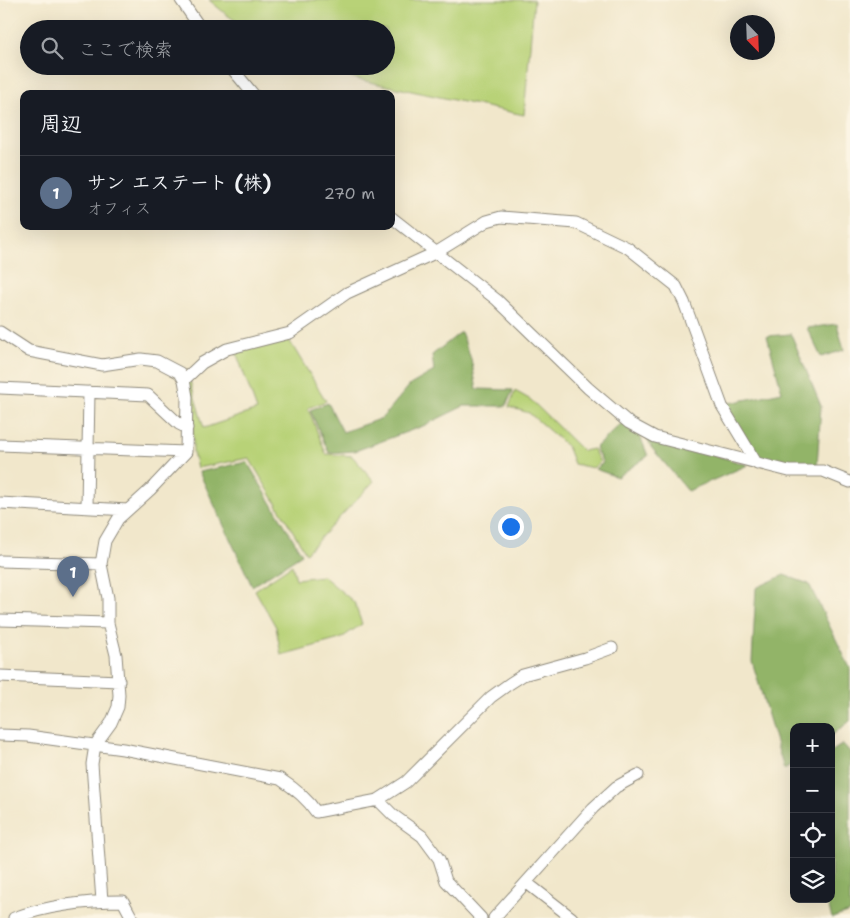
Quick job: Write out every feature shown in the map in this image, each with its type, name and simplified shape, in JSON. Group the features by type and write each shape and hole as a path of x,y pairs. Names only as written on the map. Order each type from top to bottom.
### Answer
{"street":[{"path":"181,0 195,20"},
{"path":"237,75 250,90"},
{"path":"184,380 202,363 227,349 290,333 347,293 437,252 487,221 501,217 576,223 628,248 676,286 684,302 722,406 757,464"},
{"path":"395,220 497,300 588,388 629,423 655,437 789,471 822,471 850,482"},
{"path":"0,332 29,351 102,366 141,359 157,361 180,373 184,380 187,397 186,452 150,490 118,519 105,541 101,564 108,598 108,623 116,655 119,681 118,706 112,723 95,745 92,764 102,901"},
{"path":"0,388 148,395 179,424 187,428"},
{"path":"87,507 89,392"},
{"path":"0,445 186,452"},
{"path":"0,503 128,510"},
{"path":"0,561 101,564"},
{"path":"0,620 108,623"},
{"path":"0,735 28,736 95,745 280,779 295,788 316,812 378,800 406,782 491,697 509,684 523,675 585,658 612,648"},
{"path":"0,676 119,681"},
{"path":"494,918 593,808 616,787 638,775"},
{"path":"378,800 392,815 422,836 439,859 446,881 481,918"},
{"path":"527,883 572,918"},
{"path":"14,918 35,910 62,904 102,901 123,901 132,918"}],"green space":[{"path":"209,0 534,0 524,115 360,80 345,75 395,75 395,20 234,20"},
{"path":"837,324 844,350 821,357 807,328"},
{"path":"461,332 471,359 477,389 513,390 506,406 464,406 423,426 355,451 329,453 310,410 328,403 343,432 382,418 410,385 434,371 432,355"},
{"path":"791,334 821,406 817,466 790,467 759,460 725,404 782,392 767,336"},
{"path":"289,340 326,401 308,408 326,454 352,456 374,481 306,553 249,458 197,468 193,452 193,416 187,385 190,381 204,428 257,410 236,352"},
{"path":"515,391 531,400 583,451 593,449 600,462 593,468 574,464 567,446 529,413 509,407"},
{"path":"623,422 638,431 648,456 617,477 595,469 603,463 595,448"},
{"path":"645,434 748,465 688,491 651,447"},
{"path":"247,462 302,554 252,586 199,472"},
{"path":"292,565 296,579 323,576 354,602 362,624 340,639 281,655 276,627 255,590"},
{"path":"784,575 809,584 850,668 850,721 835,733 835,723 790,723 790,765 784,769 752,661 756,588"},
{"path":"843,744 850,752 850,912 832,918 827,903 835,903 835,749"}],"place":[{"name":"サン エステート (株)","path":"73,597"}]}
